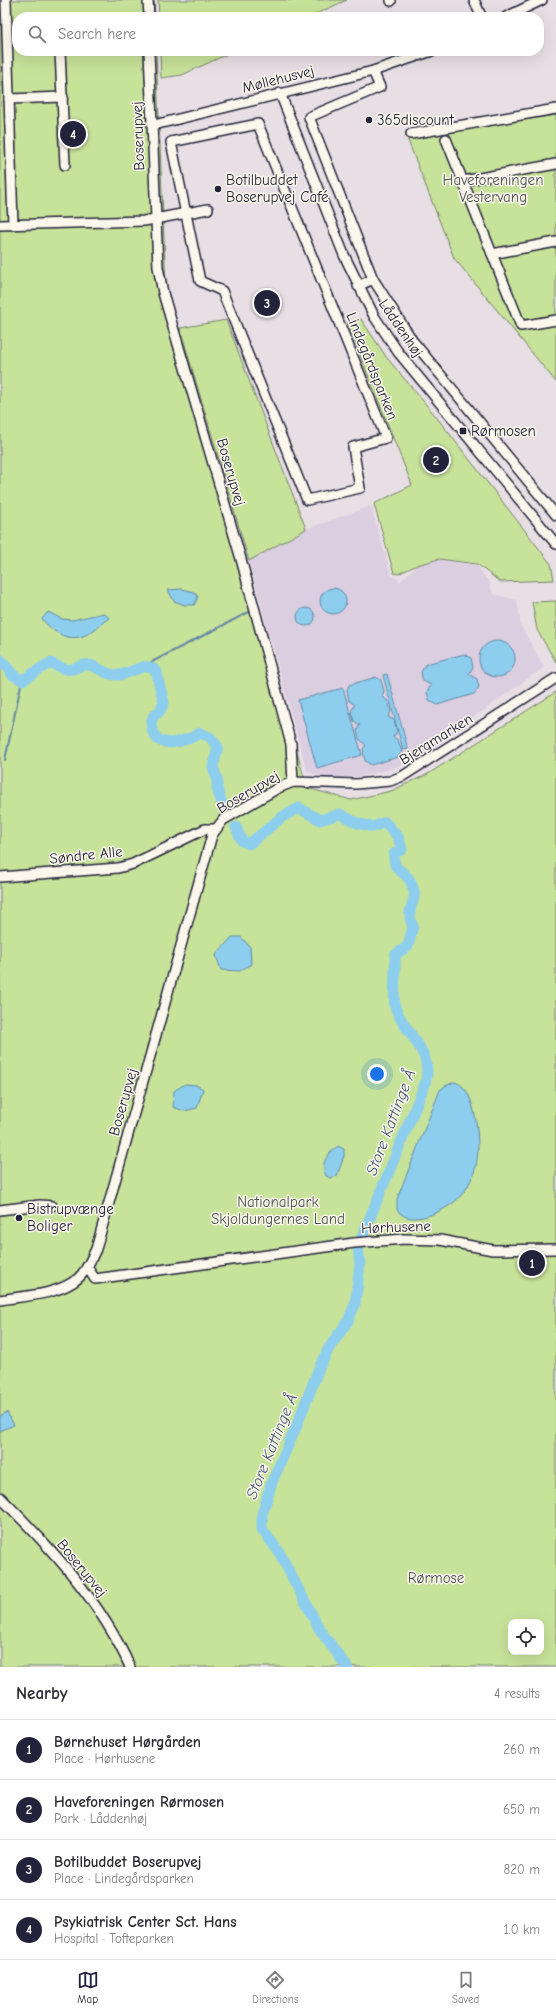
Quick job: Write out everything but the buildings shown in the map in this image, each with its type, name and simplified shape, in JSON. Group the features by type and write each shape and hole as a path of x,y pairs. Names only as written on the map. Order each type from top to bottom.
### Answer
{"street":[{"path":"6,0 12,46 4,74 9,99 5,126 13,225"},
{"path":"148,0 149,12"},
{"path":"474,0 479,12"},
{"path":"513,12 522,5 542,0"},
{"path":"60,56 65,165"},
{"name":"Boserupvej","path":"0,1300 55,1290 74,1282 88,1267 96,1249 215,829 223,820 278,788 293,782 291,744 241,559 163,293 157,261 152,132 154,124 152,118 150,56"},
{"name":"Møllehusvej","path":"154,124 373,71 417,56"},
{"path":"373,71 380,87 309,117 374,279 412,340 556,515"},
{"name":"Låddenhøj","path":"280,93 358,286 374,316 398,352 556,544"},
{"path":"9,99 63,97"},
{"path":"411,134 556,109"},
{"name":"Lindegårdsparken","path":"258,124 386,438 352,447 360,488 307,500 222,291 200,281 186,213 171,142 258,124"},
{"path":"446,139 521,326 556,320"},
{"path":"463,181 556,164"},
{"path":"0,225 155,220 208,209"},
{"path":"492,254 556,242"},
{"path":"358,286 374,279"},
{"path":"480,452 494,440"},
{"name":"Bjergmarken","path":"293,782 363,784 390,781 403,776 556,678"},
{"name":"Søndre Alle","path":"0,877 118,868 133,864 205,829 215,829"},
{"path":"0,1210 40,1205 52,1206"},
{"name":"Hørhusene","path":"74,1282 358,1243 422,1239 440,1240 493,1250 556,1249"},
{"path":"88,1267 95,1279"},
{"name":"Boserupvej","path":"0,1496 50,1550 82,1588 108,1625 130,1667"}],"shaded area":[{"path":"371,506 391,575 401,581 417,565 440,560 476,565 489,582 493,594 517,600 521,626 544,667 414,760 388,770 355,777 325,778 307,771 249,561 306,529"}],"green space":[{"name":"Nationalpark Skjoldungernes Land","path":"0,0 154,0 155,12 12,12 12,56 156,56 166,285 307,788 351,800 391,791 428,774 556,692 556,1667 0,1667"},
{"path":"158,0 347,0 320,12 159,12"},
{"path":"160,56 223,56 182,75 161,78"},
{"name":"Haveforeningen Vestervang","path":"556,115 556,382 454,258 407,138"},
{"path":"361,319 387,358 434,414 551,564 554,580 500,582 477,564 439,559 417,565 398,574 394,573 374,504 412,485 347,323"},
{"path":"226,320 306,529 249,561 180,328"},
{"path":"556,601 556,662 537,630 532,602"}],"water":[{"path":"333,588 342,592 346,601 342,610 333,614 324,610 320,601 324,592"},
{"path":"182,589 194,592 198,597 194,605 185,605 174,601 168,590"},
{"path":"306,608 312,611 315,617 312,623 306,626 300,623 297,617 300,611"},
{"path":"48,612 62,619 72,620 104,613 109,618 87,635 72,638 59,634 47,625 42,619"},
{"path":"497,641 510,646 515,659 510,672 497,677 484,672 479,659 484,646"},
{"path":"464,654 471,658 473,667 469,674 477,679 479,687 474,694 437,705 429,700 427,692 431,685 423,681 421,672 426,664"},
{"path":"387,674 408,749 403,750 383,675"},
{"path":"376,677 381,680 384,691 382,697 388,701 391,712 388,717 394,720 397,732 393,737 398,740 402,752 398,757 371,765 365,761 363,749 366,745 359,739 357,730 360,725 354,721 351,711 355,705 349,701 347,690 349,685"},
{"path":"343,688 362,755 317,768 298,700"},
{"path":"232,937 241,937 250,947 251,964 240,971 221,970 216,955"},
{"path":"454,1082 462,1086 468,1094 476,1118 478,1145 474,1172 465,1190 452,1204 442,1210 419,1218 404,1216 397,1210 397,1199 440,1090"},
{"path":"185,1084 196,1085 203,1089 197,1108 184,1111 173,1107 174,1091"},
{"path":"338,1146 344,1149 344,1156 337,1176 331,1178 326,1176 324,1171 324,1163 328,1156"},
{"path":"7,1412 14,1425 0,1431 0,1416"}],"waterway":[{"path":"146,665 249,612"},
{"name":"Store Kattinge Å","path":"0,659 13,675 22,680 51,663 67,669 89,665 114,675 123,674 143,667 152,668 157,672 164,702 160,711 154,716 151,723 155,736 160,740 173,743 200,733 210,737 218,747 213,767 217,779 217,788 224,810"},
{"path":"5,760 22,680"},
{"name":"Store Kattinge Å","path":"236,827 242,841 249,844 282,817 299,808 320,820 340,814 357,823 373,827 385,822 398,837 402,849 394,854 394,860 396,867 409,879 414,889 414,899 410,910 413,926 408,946 395,955 394,1004 405,1026 423,1053 427,1072 425,1084 362,1237"},
{"name":"Store Kattinge Å","path":"347,1667 320,1630 279,1552 262,1529 262,1514 272,1482 297,1425 319,1368 329,1348 348,1321 355,1304 360,1264 358,1247"}],"place":[{"name":"365discount","path":"369,120"},
{"name":"Psykiatrisk Center Sct. Hans","path":"73,134"},
{"name":"Botilbuddet Boserupvej Café","path":"218,189"},
{"name":"Botilbuddet Boserupvej","path":"267,303"},
{"name":"Rørmosen","path":"463,431"},
{"name":"Haveforeningen Rørmosen","path":"436,460"},
{"name":"Bistrupvænge Boliger","path":"19,1218"},
{"name":"Børnehuset Hørgården","path":"532,1263"}],"park label":[{"name":"Rørmose","path":"436,1578"}]}
